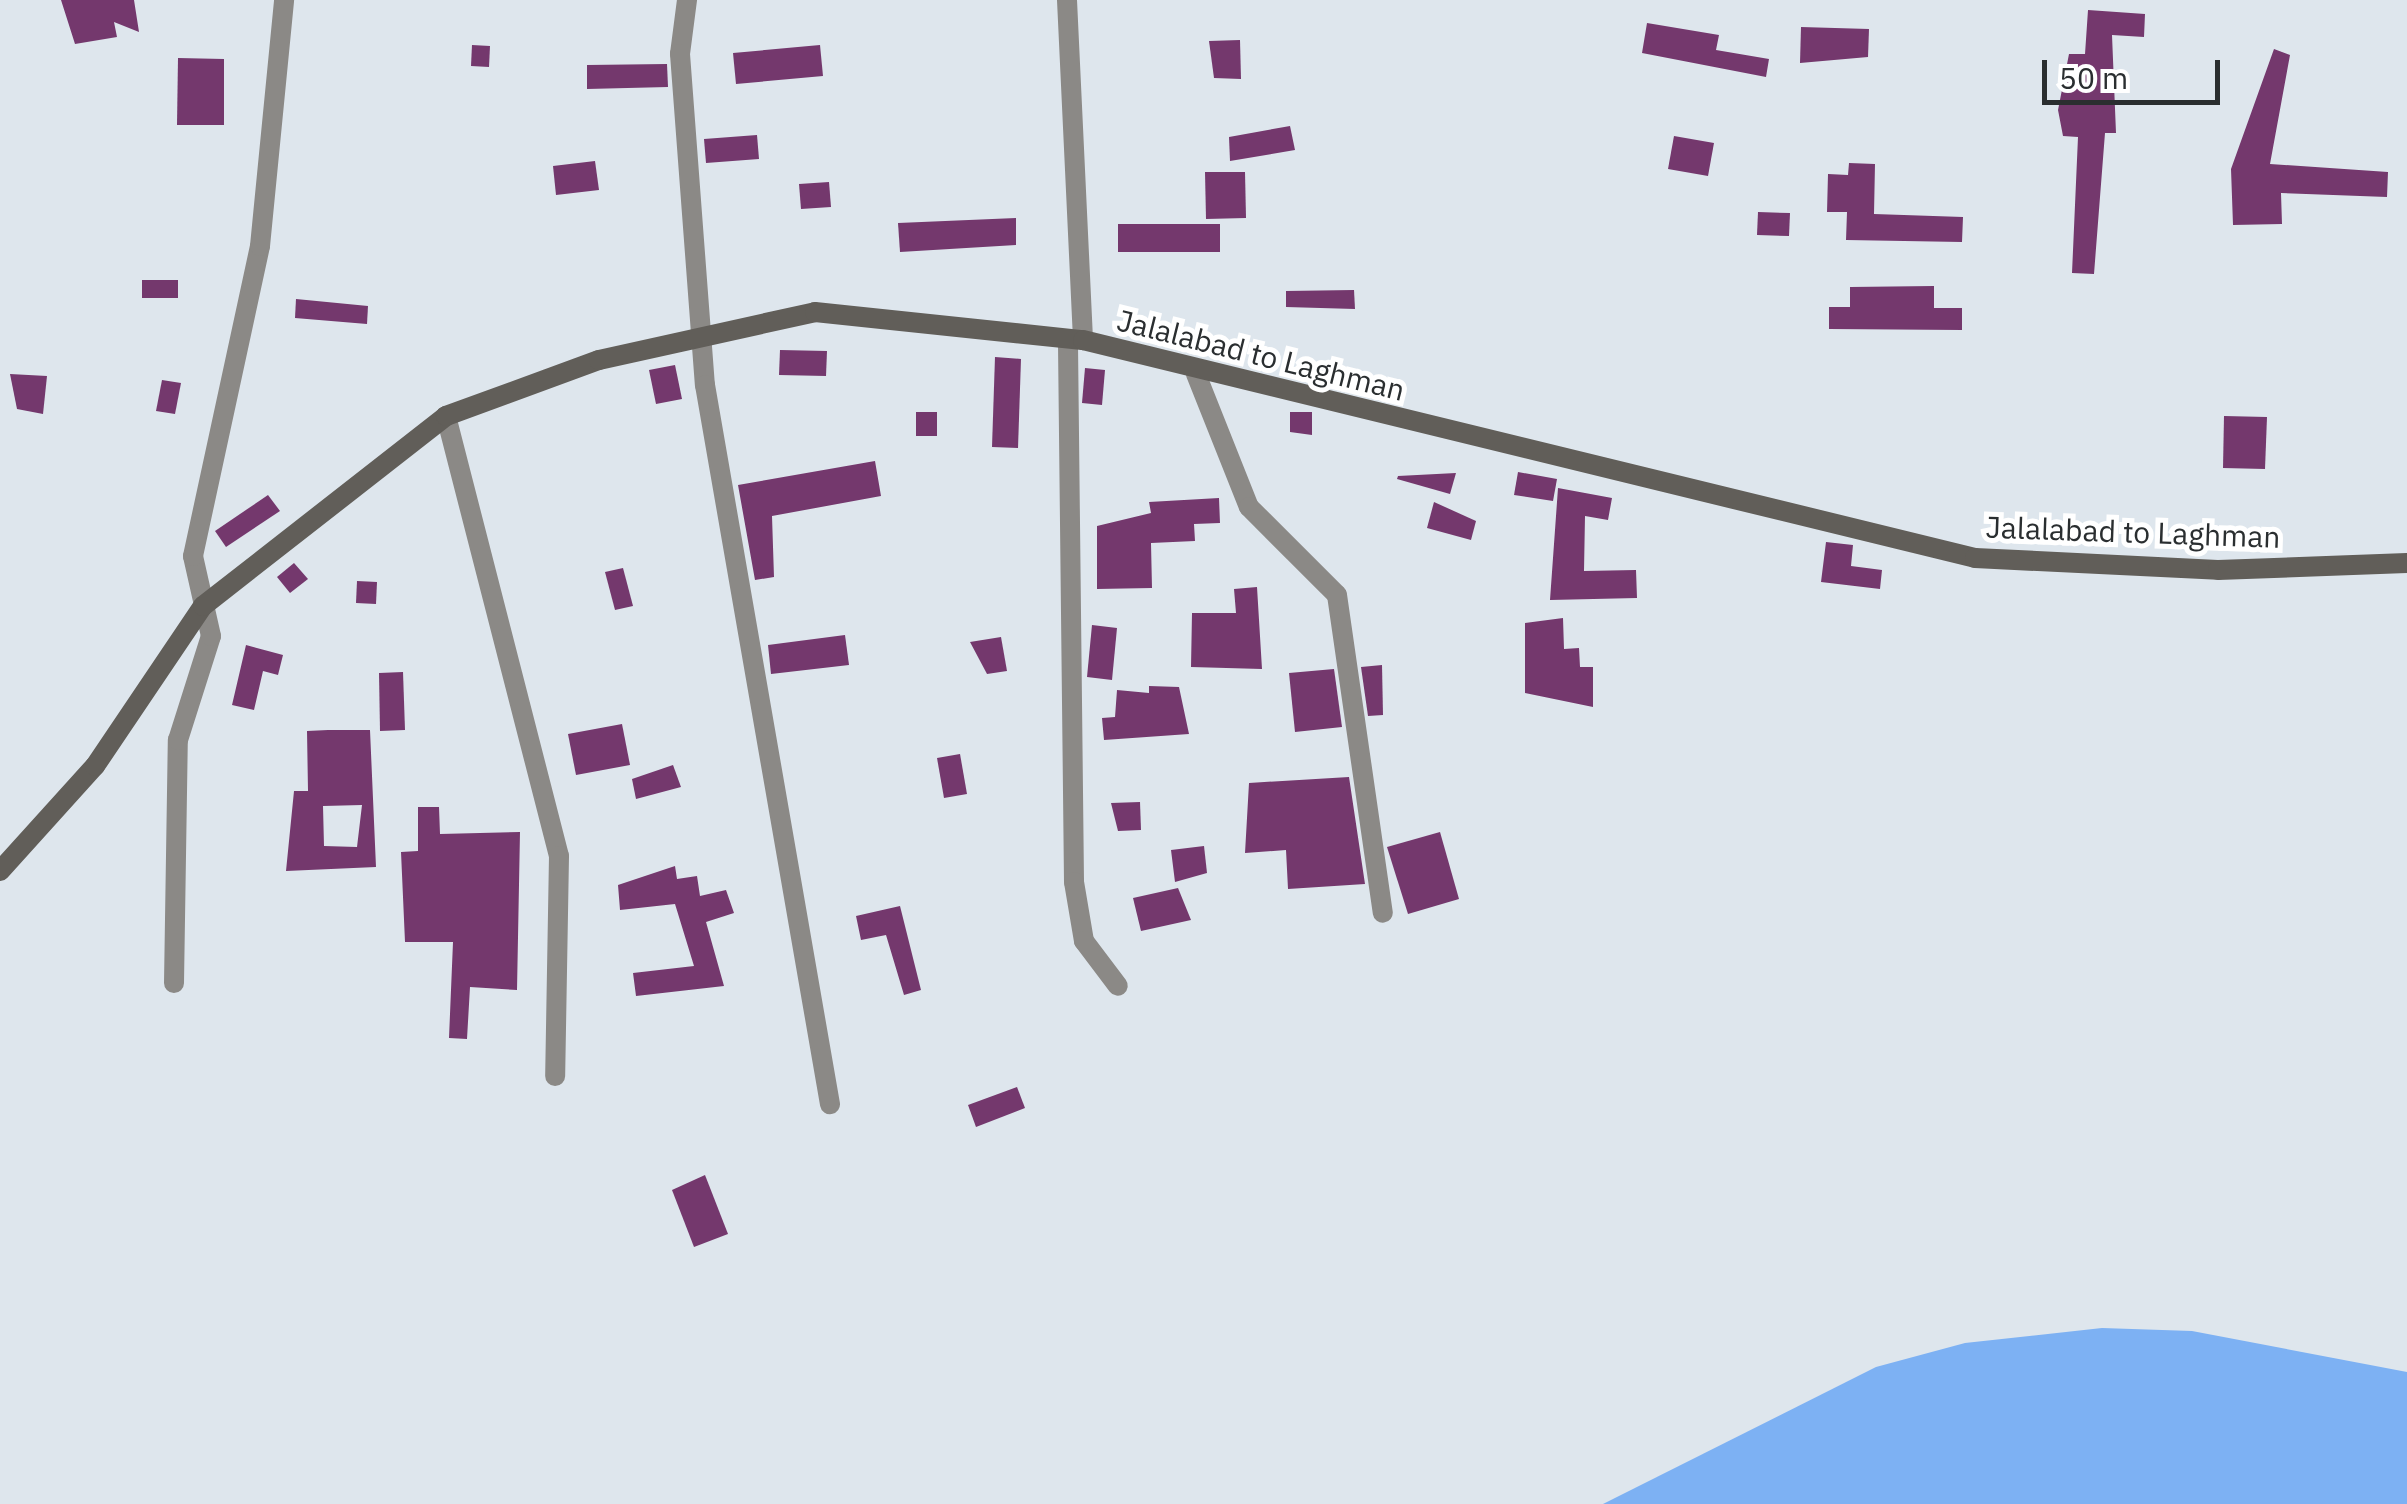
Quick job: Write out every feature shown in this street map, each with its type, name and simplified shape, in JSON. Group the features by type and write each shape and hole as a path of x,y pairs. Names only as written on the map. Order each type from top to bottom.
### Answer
{"street":[{"path":"174,983 178,740 211,636 193,556 260,246 284,0"},
{"path":"688,0 680,54 701,332 830,1104"},
{"path":"1067,0 1076,342 1074,882 1084,941 1118,986"},
{"name":"Jalalabad to Laghman","path":"0,871 96,766 204,606 446,416 701,332 844,311 1076,342 1196,374 1975,558 2218,570 2407,563"},
{"path":"1196,374 1249,507 1324,578 1341,608 1383,913"},
{"path":"446,416 559,856 555,1076"}],"water":[{"path":"2102,1328 2192,1331 2407,1372 2407,1504 1603,1504 1876,1367 1965,1343"}],"building":[{"path":"61,0 134,0 139,32 114,22 117,37 75,44"},
{"path":"2088,10 2145,14 2144,37 2112,35 2116,133 2105,133 2094,274 2072,273 2078,137 2063,136 2058,110 2069,54 2085,54"},
{"path":"1647,23 1719,35 1716,50 1769,59 1766,77 1642,53"},
{"path":"1801,27 1869,29 1868,57 1800,63"},
{"path":"1240,40 1241,79 1214,78 1209,41"},
{"path":"472,45 490,46 489,67 471,66"},
{"path":"820,45 823,76 736,84 733,53"},
{"path":"2274,49 2290,55 2270,164 2388,172 2387,197 2281,193 2282,224 2233,225 2231,169"},
{"path":"178,58 224,59 224,125 177,125"},
{"path":"667,64 668,87 587,89 587,65"},
{"path":"1290,126 1295,150 1230,161 1229,137"},
{"path":"757,135 759,159 706,163 704,139"},
{"path":"1674,136 1714,143 1708,176 1668,169"},
{"path":"595,161 599,190 556,195 553,166"},
{"path":"1849,163 1875,164 1874,214 1963,217 1962,242 1846,240 1847,212 1827,212 1828,174 1848,175"},
{"path":"1205,172 1245,172 1246,218 1206,219"},
{"path":"829,182 831,207 801,209 799,184"},
{"path":"1758,212 1790,213 1789,236 1757,235"},
{"path":"1016,218 1016,245 900,252 898,223"},
{"path":"1118,224 1220,224 1220,252 1118,252"},
{"path":"142,280 178,280 178,298 142,298"},
{"path":"1934,286 1934,308 1962,308 1962,330 1829,329 1829,307 1850,307 1850,287"},
{"path":"1354,290 1355,309 1286,307 1286,291"},
{"path":"296,299 368,306 367,324 295,318"},
{"path":"780,350 827,351 826,376 779,375"},
{"path":"995,357 1021,359 1018,448 992,447"},
{"path":"675,365 682,399 656,404 649,370"},
{"path":"1085,368 1105,370 1102,405 1082,403"},
{"path":"10,374 47,376 43,414 17,409"},
{"path":"162,380 181,383 175,414 156,411"},
{"path":"916,412 937,412 937,436 916,436"},
{"path":"1290,412 1312,412 1312,435 1290,432"},
{"path":"2224,416 2267,417 2265,469 2223,468"},
{"path":"875,461 881,496 772,516 774,577 755,580 738,485"},
{"path":"1518,472 1557,479 1553,501 1514,495"},
{"path":"1456,473 1450,494 1397,479 1398,476"},
{"path":"1558,488 1612,498 1608,520 1585,516 1584,571 1636,570 1637,598 1550,600"},
{"path":"268,495 280,511 226,547 215,531"},
{"path":"1219,498 1220,523 1194,524 1195,541 1151,543 1152,588 1097,589 1097,526 1151,513 1149,502"},
{"path":"1434,502 1476,521 1471,540 1427,528"},
{"path":"1826,542 1853,545 1851,566 1882,570 1880,589 1821,582"},
{"path":"294,563 308,579 290,593 277,577"},
{"path":"623,568 633,606 615,610 605,572"},
{"path":"357,581 377,582 376,604 356,603"},
{"path":"1257,587 1262,669 1191,667 1192,613 1236,613 1234,589"},
{"path":"1563,618 1564,649 1579,648 1580,667 1593,667 1593,707 1525,693 1525,623"},
{"path":"1092,625 1117,628 1112,680 1087,677"},
{"path":"845,635 849,665 771,674 768,645"},
{"path":"1001,637 1007,671 987,674 970,642"},
{"path":"246,645 283,655 278,675 263,671 254,710 232,705"},
{"path":"1382,665 1383,715 1368,716 1361,667"},
{"path":"1334,669 1342,727 1295,732 1289,673"},
{"path":"403,672 405,730 380,731 379,673"},
{"path":"1149,686 1179,687 1189,734 1104,740 1102,718 1115,717 1117,690 1149,693"},
{"path":"622,724 630,765 576,775 568,734"},
{"path":"370,730 376,867 286,871 294,791 308,791 307,731","holes":["362,805 357,847 324,846 323,806"]},
{"path":"960,754 967,794 944,798 937,758"},
{"path":"673,765 681,787 636,799 632,779"},
{"path":"1349,777 1365,884 1288,889 1286,850 1245,853 1249,783"},
{"path":"1140,802 1141,830 1118,831 1111,803"},
{"path":"418,807 439,807 440,834 520,832 517,990 470,987 467,1039 449,1038 453,942 405,942 401,852 418,851"},
{"path":"1440,832 1459,899 1408,914 1387,847"},
{"path":"1204,846 1207,873 1175,882 1171,850"},
{"path":"675,866 677,879 697,876 700,896 726,890 734,913 706,922 724,986 636,996 633,973 694,966 675,904 620,910 618,885"},
{"path":"1178,888 1191,920 1141,931 1133,898"},
{"path":"900,906 921,990 904,995 886,935 861,940 856,916"},
{"path":"1017,1087 1025,1108 976,1127 968,1105"},
{"path":"705,1175 728,1234 694,1247 672,1190"}]}
